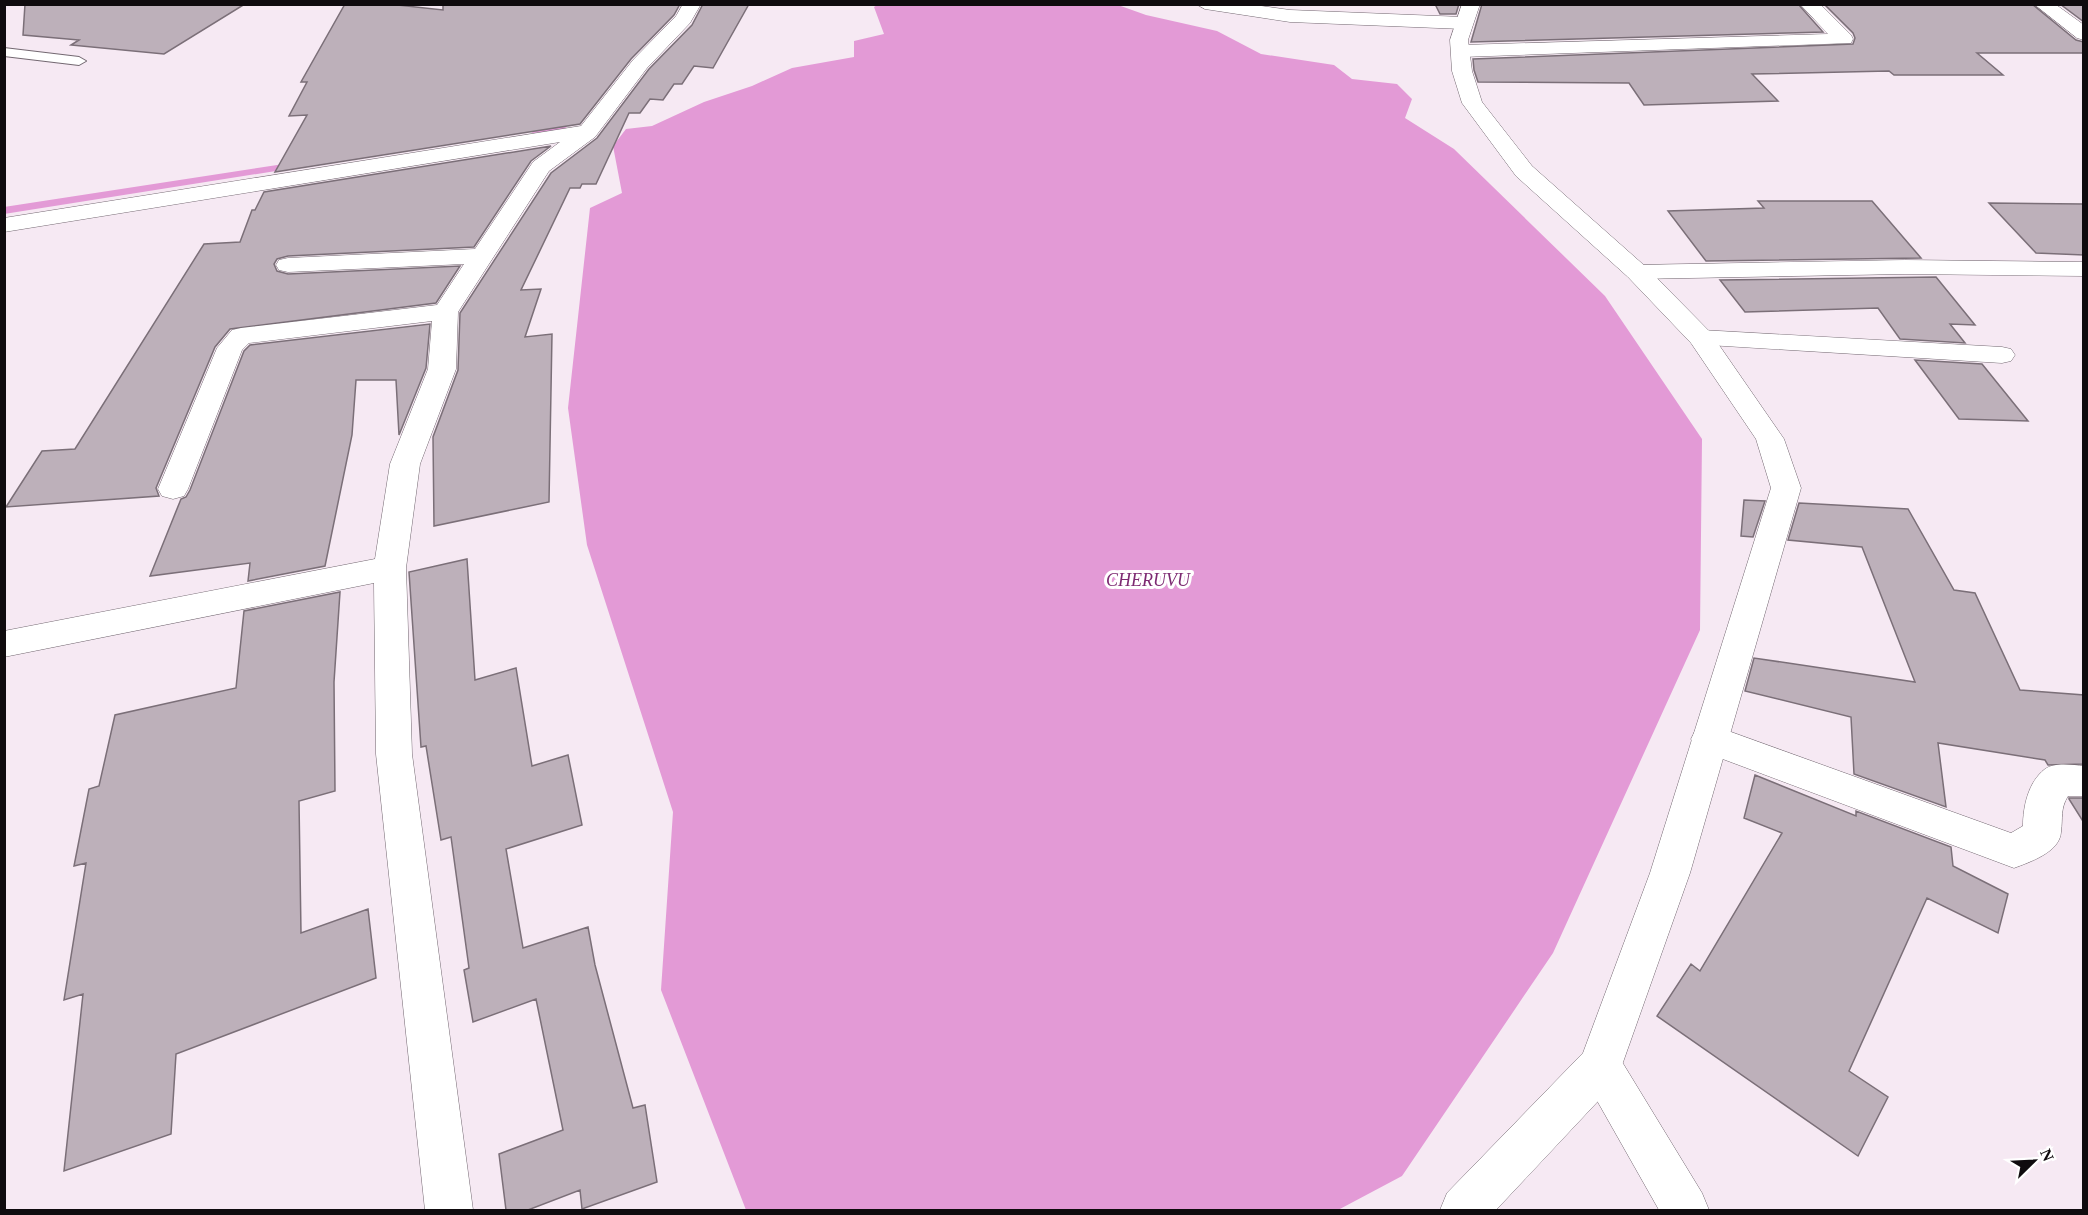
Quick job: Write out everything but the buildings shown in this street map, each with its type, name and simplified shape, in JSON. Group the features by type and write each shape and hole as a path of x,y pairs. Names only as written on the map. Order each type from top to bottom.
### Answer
{"street":[{"path":"449,1210 394,754 390,568 405,464 442,369 445,312 541,167 587,132 692,4"},
{"path":"1205,4 1290,16 1386,18 1466,26 1844,39 1809,4"},
{"path":"2043,4 2084,34"},
{"path":"1464,1210 1600,1067 1670,873 1786,488 1770,439 1701,338 1637,272 1524,171 1472,103 1462,71 1466,26"},
{"path":"4,225 587,132"},
{"path":"288,265 484,256"},
{"path":"1637,272 1905,267 2084,269"},
{"path":"173,489 230,348 241,336 445,312"},
{"path":"1701,338 2002,355"},
{"path":"4,644 390,568"},
{"path":"1709,739 2014,850 2042,835 2042,804 2058,780 2084,781"},
{"path":"1600,1067 1685,1210"}],"lane":[{"path":"4,52 79,61"}],"water":[{"name":"CHERUVU","path":"877,5 1118,5 1146,15 1217,31 1261,54 1334,65 1352,79 1397,84 1412,99 1405,118 1454,149 1605,296 1702,439 1700,630 1553,953 1402,1176 1338,1210 746,1210 661,990 673,812 587,545 568,408 590,208 622,193 613,146 626,129 652,126 704,102 752,86 792,68 854,57 854,41 884,34 874,7"}],"waterway":[{"path":"533,130 562,128"},
{"path":"4,211 297,165"}]}
